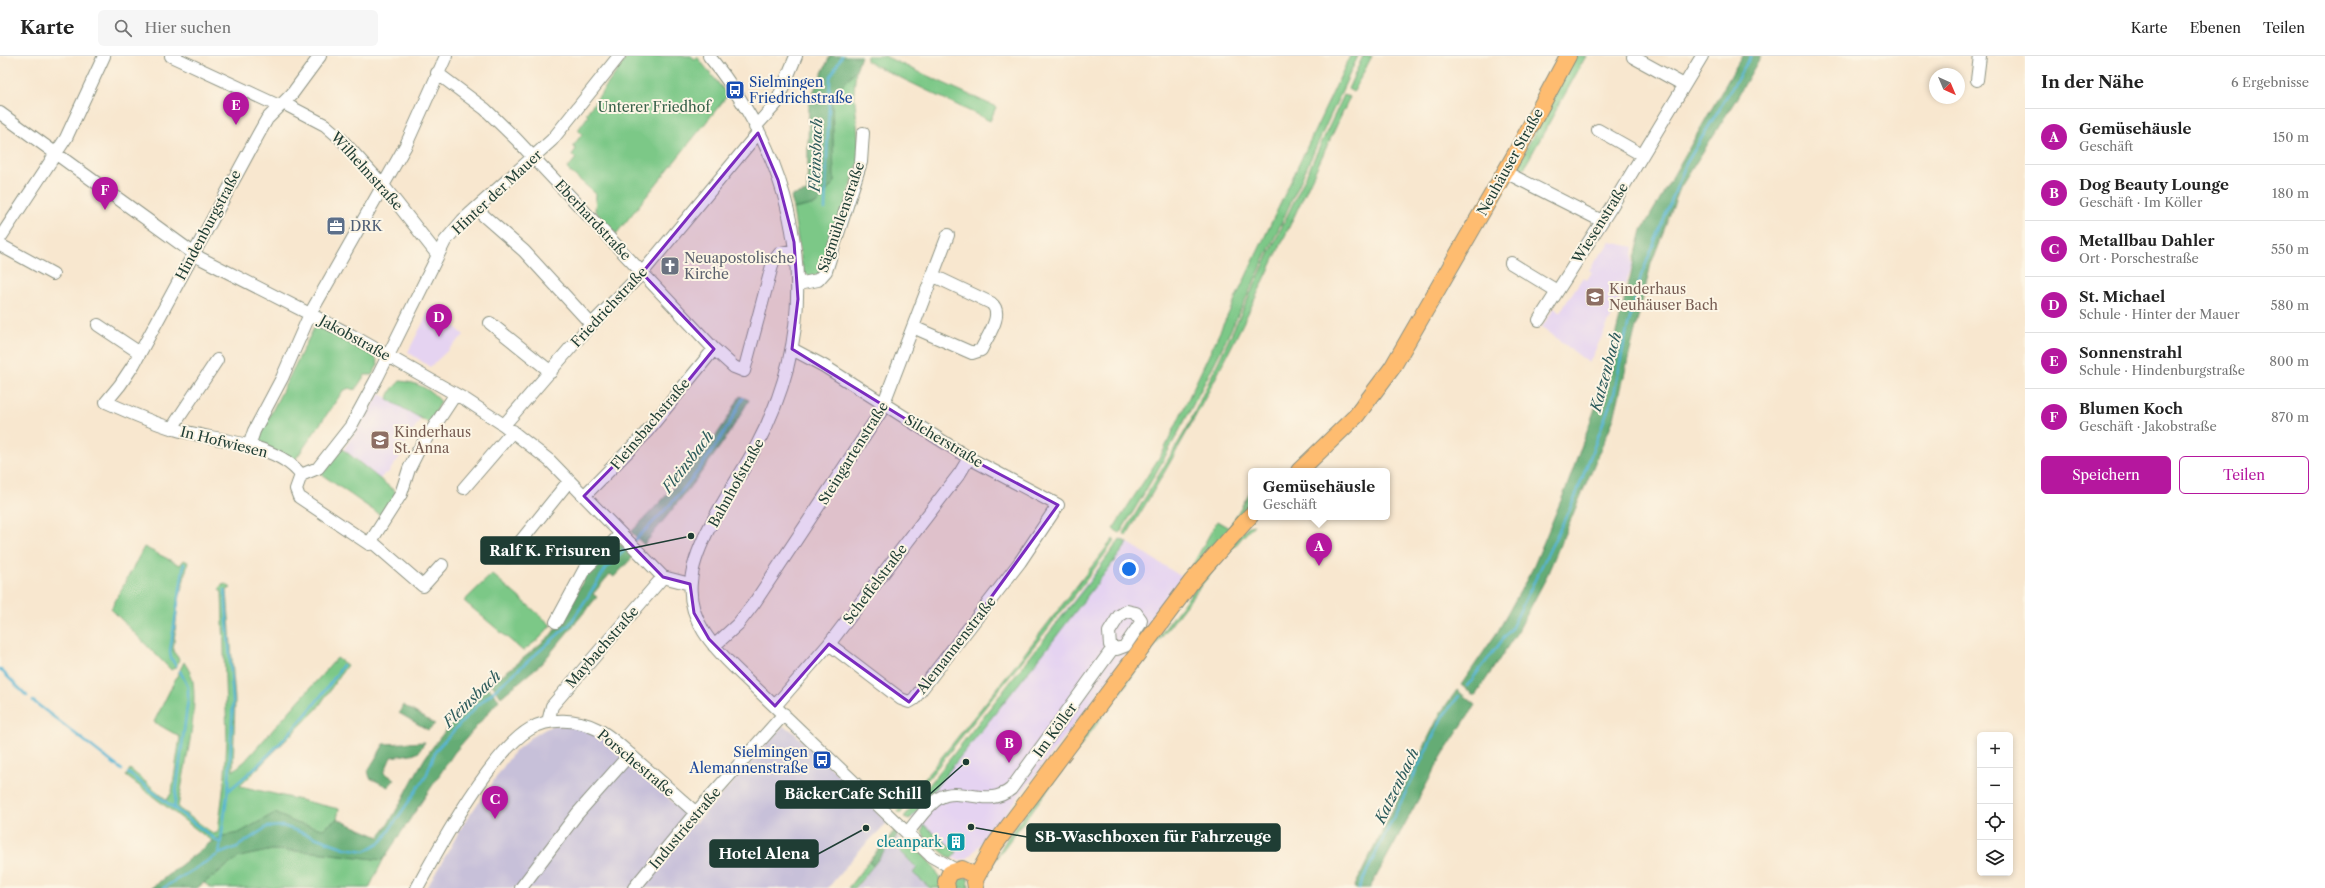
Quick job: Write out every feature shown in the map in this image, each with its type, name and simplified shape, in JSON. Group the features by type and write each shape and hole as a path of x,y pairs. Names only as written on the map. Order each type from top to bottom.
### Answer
{"main road":[{"name":"Neuhäuser Straße","path":"1301,468 1336,437 1374,394 1392,368 1505,172 1568,56"},
{"path":"961,879 993,847 1192,581 1248,518"}],"street":[{"path":"0,238 56,153 75,119 104,56"},
{"name":"Wilhelmstraße","path":"172,56 281,105 333,131 382,184 437,254"},
{"name":"Hindenburgstraße","path":"106,402 120,385 140,353 258,135 320,56"},
{"path":"249,446 254,431 282,378 310,314 382,184 406,145 437,73 446,56"},
{"name":"Hinter der Mauer","path":"301,475 318,468 350,426 388,356 437,254 454,230 535,157 580,108 619,56"},
{"name":"Bahnhofstraße","path":"708,56 734,90 756,130 780,185 788,212 795,250 798,284 797,314 792,349 774,408 758,444 699,551 690,584 694,613 714,646 907,833 933,857 961,879"},
{"name":"Friedrichstraße","path":"464,488 551,372 591,324 642,272 776,104 796,56"},
{"name":"Wiesenstraße","path":"1539,320 1602,221 1702,56"},
{"path":"1977,80 1980,56"},
{"path":"1633,57 1684,85"},
{"name":"Eberhardstraße","path":"437,73 485,109 535,157 714,349 734,367 744,371 773,262 780,253 795,250"},
{"name":"Jakobstraße","path":"0,112 193,253 388,356 508,428 550,461 663,577"},
{"path":"1598,130 1642,155"},
{"name":"Sägmühlenstraße","path":"798,284 818,280 826,271 861,162 863,133"},
{"path":"1505,172 1602,221"},
{"path":"476,209 528,254 591,324"},
{"name":"Steingartenstraße","path":"714,646 738,624 755,602 860,446 884,405 948,235"},
{"path":"0,245 53,274"},
{"path":"1511,263 1557,291"},
{"path":"913,327 972,354 980,350 983,346 997,315 995,306 992,303 932,275"},
{"path":"490,323 551,372"},
{"path":"98,325 140,353"},
{"name":"Fleinsbachstraße","path":"584,496 644,435 714,349"},
{"name":"Silcherstraße","path":"792,349 824,366 968,458 1058,505"},
{"path":"172,428 217,360"},
{"path":"301,475 296,489 299,497 369,544 401,494 408,469 418,451 455,395"},
{"name":"In Hofwiesen","path":"106,402 172,428 249,446 273,454 297,470 301,475"},
{"name":"Scheffelstraße","path":"775,706 829,644 960,473 968,458"},
{"path":"508,557 569,481"},
{"name":"Alemannenstraße","path":"829,644 901,699 909,702 914,699 1012,572 1058,505"},
{"path":"556,622 584,570 622,535"},
{"path":"371,541 420,590 442,565"},
{"path":"663,577 690,584"},
{"name":"Maybachstraße","path":"548,722 552,706 663,577"},
{"name":"Im Köller","path":"907,833 928,807 939,798 949,795 994,798 1011,789 1114,648"},
{"name":"Industriestraße","path":"634,888 696,813 784,714"},
{"name":"Porschestraße","path":"417,888 454,825 502,754 523,733 540,724 569,720 588,725 603,733 630,754 696,813"},
{"path":"521,888 578,814 630,754"}],"highlighted area":[{"path":"758,133 778,180 794,242 798,299 792,349 969,458 1058,505 963,636 909,702 829,644 775,706 709,639 694,613 690,584 663,577 584,496 644,435 714,349 642,273"}],"shaded area":[{"name":"Kinderhaus Neuhäuser Bach","path":"1610,242 1634,247 1632,267 1616,307 1589,363 1542,327 1554,308 1560,312 1583,277 1587,280 1592,272 1589,270"},
{"path":"432,305 464,335 430,367 408,352"},
{"name":"Kinderhaus St. Anna","path":"380,394 421,418 404,446 402,445 399,450 403,453 387,474 385,473 380,479 344,449"},
{"path":"1121,538 1185,579 994,829 967,859 958,860 950,857 909,815"},
{"path":"553,725 579,726 597,734 696,823 783,726 791,730 888,822 858,852 828,888 427,888 463,825 513,753 533,736"},
{"path":"897,836 904,843 907,842 936,888 856,888"}],"green space":[{"name":"Unterer Friedhof","path":"628,56 691,56 695,59 697,57 728,95 616,234 595,211 596,194 567,169 576,158 572,155 576,149 573,146 582,134 578,130 588,116 586,114"},
{"path":"830,56 861,56 856,70 832,96 834,183 816,204 793,209 791,196 807,192 809,101"},
{"path":"867,56 884,56 996,107 990,121 866,61"},
{"path":"1350,56 1358,56 1275,238 1186,418 1120,533 1113,529 1164,450"},
{"path":"1363,56 1372,56 1353,92 1348,89"},
{"path":"1574,56 1586,56 1523,170 1520,166 1521,159"},
{"path":"1742,56 1761,56 1735,101 1680,188 1651,264 1614,418 1545,580 1518,631 1475,696 1461,685 1498,631 1533,568 1567,486 1601,392 1642,230"},
{"path":"856,70 854,91 860,157 823,273 811,277 803,272 793,209 816,204 834,183 832,96"},
{"path":"1344,95 1350,97 1245,320 1188,430 1126,536 1124,533 1187,428"},
{"path":"315,326 376,358 378,365 372,375 365,375 355,390 349,388 343,391 293,463 261,442 259,437"},
{"path":"400,381 423,387 433,393 441,402 429,423 387,399 392,389"},
{"path":"740,396 749,400 738,420 700,475 644,545 631,532 691,468 717,434"},
{"path":"339,446 397,493 383,517 318,472"},
{"path":"1248,495 1248,514 1187,575 1217,521 1229,528"},
{"path":"1254,525 1218,564 1176,618 990,867 1008,837 1205,575 1248,526"},
{"path":"1113,539 1115,540 1081,587 900,814 898,811 1007,676"},
{"path":"1120,539 1128,543 1045,651 912,817 909,819 904,817 1090,581"},
{"path":"620,543 633,557 614,577 610,574 593,594 597,597 542,663 501,697 491,683 551,635 568,611 588,571"},
{"path":"144,547 180,565 184,560 188,562 178,604 173,651 179,659 176,668 171,670 111,609"},
{"path":"492,574 551,625 540,638 523,651 464,601"},
{"path":"226,584 231,588 227,590 235,700 233,771 245,761 337,658 347,665 317,709 240,786 339,809 337,819 323,830 296,823 275,813 239,833 223,836 213,842 126,776 130,769 167,800 172,792 180,737 154,722 184,662 190,672 194,696 192,728 178,808 214,834 218,832 225,775 227,739 222,592 219,590 222,585"},
{"path":"486,684 499,700 454,753 383,860 316,852 272,850 239,857 197,888 151,888 211,842 223,836 239,833 275,813 296,823 323,829 337,819 379,837 392,818 425,758 439,738"},
{"path":"1457,690 1475,705 1442,756 1370,888 1354,888 1441,712"},
{"path":"403,705 435,724 428,730 399,713"},
{"path":"425,742 418,753 391,757 384,773 395,779 388,787 370,778 368,771 384,744"},
{"path":"924,825 957,852 951,859 925,838 922,831"},
{"path":"895,830 898,833 897,836 873,866 869,861"},
{"path":"907,842 911,843 930,863 938,874 941,888 930,888 913,873 917,868 900,851 901,847"},
{"path":"272,850 316,852 383,860 369,888 212,888 204,883 239,857"},
{"path":"869,861 873,866 855,888 848,888"},
{"path":"958,877 968,878 969,888 954,888 954,881"}],"waterway":[{"name":"Fleinsbach","path":"825,209 830,78 842,56"},
{"name":"Katzenbach","path":"1467,686 1511,629 1574,500 1614,394 1626,334 1641,276 1686,164 1751,56"},
{"name":"Fleinsbach","path":"634,541 666,509 695,475 721,438 743,398"},
{"name":"Fleinsbach","path":"163,888 219,854 237,847 267,827 283,826 345,848 365,851 382,841 426,776 436,750 476,707 570,624 607,567 629,546"},
{"path":"176,666 171,658 170,651 184,564"},
{"path":"219,854 229,782 233,701 225,590"},
{"path":"228,791 260,763 290,732 318,700 343,665"},
{"path":"0,669 27,696"},
{"path":"174,809 188,699 188,687 180,671"},
{"name":"Katzenbach","path":"1359,888 1443,716 1459,696"},
{"path":"33,701 122,770"},
{"path":"128,773 220,843"}],"place":[{"name":"Sielmingen Friedrichstraße","path":"735,90"},
{"name":"Sonnenstrahl","path":"236,125"},
{"name":"Blumen Koch","path":"105,210"},
{"name":"DRK","path":"336,226"},
{"name":"Neuapostolische Kirche","path":"670,266"},
{"name":"Kinderhaus Neuhäuser Bach","path":"1595,297"},
{"name":"St. Michael","path":"439,337"},
{"name":"Kinderhaus St. Anna","path":"380,440"},
{"name":"Ralf K. Frisuren","path":"691,536"},
{"name":"Gemüsehäusle","path":"1319,566"},
{"name":"Sielmingen Alemannenstraße","path":"822,760"},
{"name":"BäckerCafe Schill","path":"966,762"},
{"name":"Dog Beauty Lounge","path":"1009,763"},
{"name":"Metallbau Dahler","path":"495,819"},
{"name":"SB-Waschboxen für Fahrzeuge","path":"971,827"},
{"name":"Hotel Alena","path":"866,828"},
{"name":"cleanpark","path":"956,842"}]}
